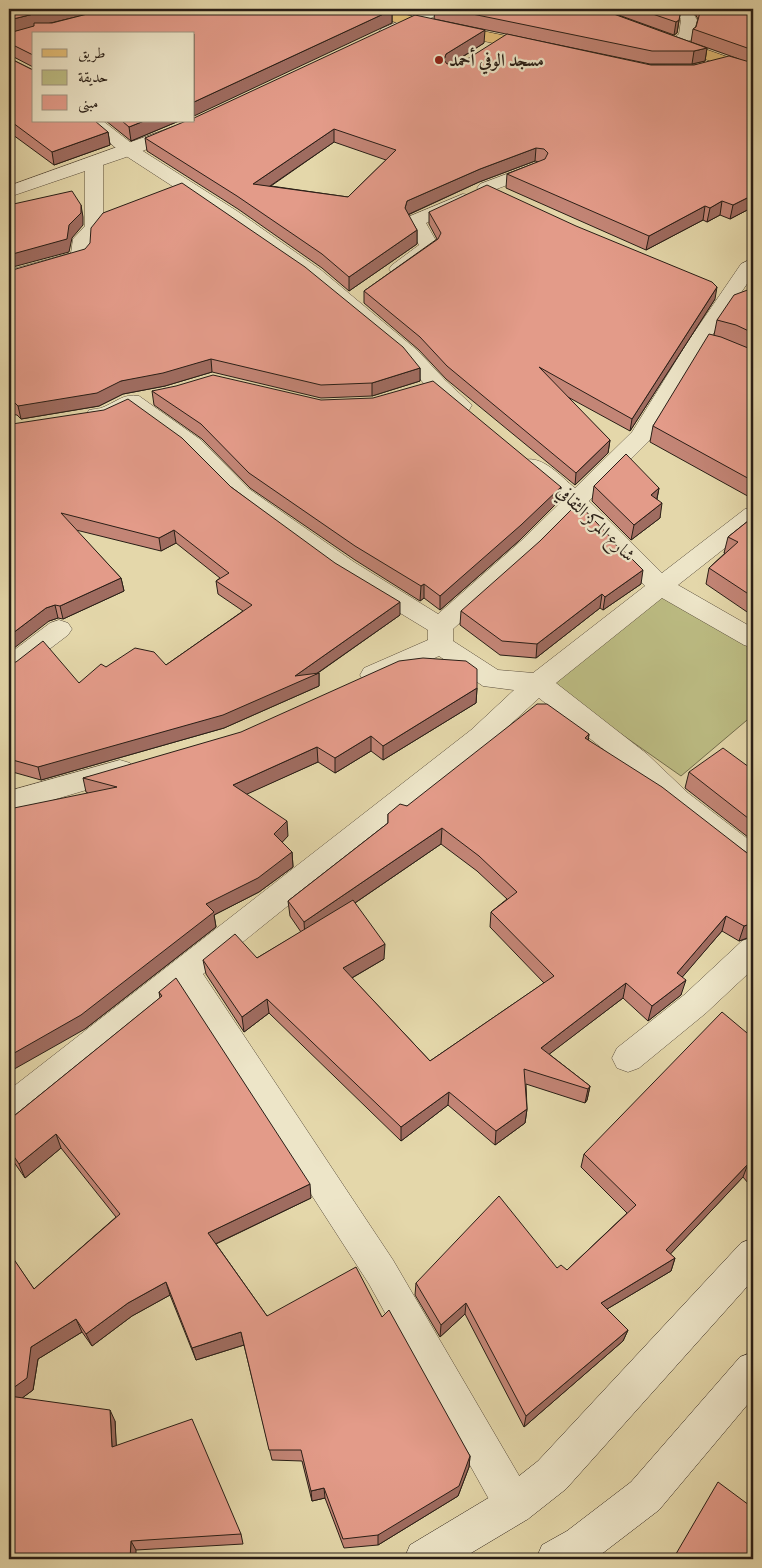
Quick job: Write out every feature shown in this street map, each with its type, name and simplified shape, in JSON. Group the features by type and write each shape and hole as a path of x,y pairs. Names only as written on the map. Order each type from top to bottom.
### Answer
{"main road":[{"path":"358,9 552,51"},
{"path":"656,36 753,71"},
{"path":"699,70 728,62"}],"street":[{"path":"369,41 439,9"},
{"path":"674,43 686,36 689,20 684,9"},
{"path":"486,51 503,40"},
{"path":"93,122 129,150 230,215 314,274 357,298 410,355 428,388 473,416"},
{"path":"9,192 94,163 198,122"},
{"path":"9,276 80,256 82,239 94,227 94,163"},
{"path":"382,280 429,246 415,221 486,188 536,168"},
{"path":"486,188 512,200"},
{"path":"350,685 440,635 641,436 708,342 722,290 753,264"},
{"path":"78,418 106,414 131,401 159,396"},
{"path":"131,401 193,445 241,494 440,635 492,678 538,683 636,761 678,801 753,859"},
{"name":"شارع المركز الثقافي","path":"517,452 576,501 660,586 753,639"},
{"path":"9,1109 480,737 538,683 753,514"},
{"path":"9,667 59,629"},
{"path":"9,802 140,765"},
{"path":"628,1058 695,1004 753,950"},
{"path":"184,971 381,1272 514,1505"},
{"path":"424,1559 514,1505 552,1476 753,1255"},
{"path":"579,1555 645,1496 753,1370"}],"green space":[{"path":"669,592 753,645 753,715 681,776 547,682"}],"building":[{"path":"9,9 54,9 9,20"},
{"path":"107,9 392,10 195,102 195,32 32,32 32,54 9,43 9,33 34,26 34,23 52,23"},
{"path":"448,9 600,9 707,48 694,51 652,51"},
{"path":"638,9 681,9 679,20 676,22"},
{"path":"701,9 753,9 753,50 693,29 696,27"},
{"path":"415,15 485,30 446,54 444,60 447,64 461,63 507,34 651,65 694,65 729,56 753,63 753,195 733,205 722,201 710,208 705,206 649,236 507,174 545,159 548,153 544,149 536,148 480,169 407,201 405,208 417,230 349,277 322,254 237,196 145,138 184,122 195,122 195,118","holes":["334,129 396,150 348,197 253,184"]},
{"path":"9,58 32,70 32,122 96,122 108,132 52,152 9,120"},
{"path":"123,122 142,122 129,127"},
{"path":"182,183 305,267 403,347 420,368 372,383 321,385 211,359 163,373 121,381 97,393 18,406 14,402 9,401 9,271 85,249 90,243 91,228 103,213"},
{"path":"487,185 576,226 712,282 717,287 632,419 539,367 610,440 576,473 447,366 420,337 364,291 438,239 441,233 429,212"},
{"path":"72,191 81,205 81,213 69,225 67,239 9,255 9,205"},
{"path":"753,288 753,333 736,325 717,320 734,295"},
{"path":"709,334 753,350 753,481 653,426"},
{"path":"213,375 321,400 373,398 433,381 561,487 440,596 424,584 421,586 355,546 249,473 201,424 152,391"},
{"path":"128,399 182,438 231,487 335,563 400,602 295,676 319,673 223,715 38,767 9,759 9,749 14,746 9,742 9,663 16,662 43,641 79,683 101,664 106,667 135,648 154,652 166,665 252,605 216,581 229,573 174,530 159,538 61,513 121,578 60,606 55,605 46,608 9,636 9,423 104,410"},
{"path":"626,454 659,488 651,495 662,503 634,525 594,486"},
{"path":"578,503 614,541 612,542 643,570 605,597 602,594 537,644 502,641 461,611 540,541"},
{"path":"753,517 753,597 709,568 738,542 728,537"},
{"path":"423,658 466,661 477,669 477,688 383,746 371,736 335,758 317,747 233,785 287,821 274,834 292,852 258,878 206,904 214,912 81,1015 9,1056 9,809 117,787 83,778 241,732 399,661"},
{"path":"537,704 547,704 589,734 585,738 662,787 747,853 753,855 753,923 744,926 726,916 677,973 686,980 652,1006 626,983 541,1048 590,1086 588,1089 524,1069 527,1109 496,1131 449,1092 401,1127 267,999 242,1017 203,960 235,934 257,958 353,900 385,944 343,968 430,1061 554,976 491,912 517,892 479,856 442,828 304,922 288,901 388,823 388,814 400,804 407,806"},
{"path":"723,748 753,770 753,822 689,772"},
{"path":"176,978 310,1184 208,1233 267,1316 356,1267 382,1317 389,1310 470,1456 459,1486 378,1535 343,1539 324,1488 311,1491 301,1450 269,1450 241,1332 192,1348 166,1282 128,1303 86,1334 76,1319 31,1347 27,1378 9,1391 9,1252 34,1289 120,1214 56,1134 19,1164 9,1149 9,1120 162,996 159,992"},
{"path":"722,1012 753,1038 753,1169 748,1164 666,1250 675,1258 601,1303 628,1330 526,1416 466,1303 441,1325 416,1283 499,1196 557,1268 561,1265 567,1270 636,1205 584,1154"},
{"path":"9,1396 110,1410 112,1447 192,1419 241,1534 131,1541 130,1559 9,1559 12,1541 9,1541"},
{"path":"718,1482 753,1508 753,1559 673,1559"}],"place":[{"name":"مسجد الوفي أحمد","path":"439,60"}]}
